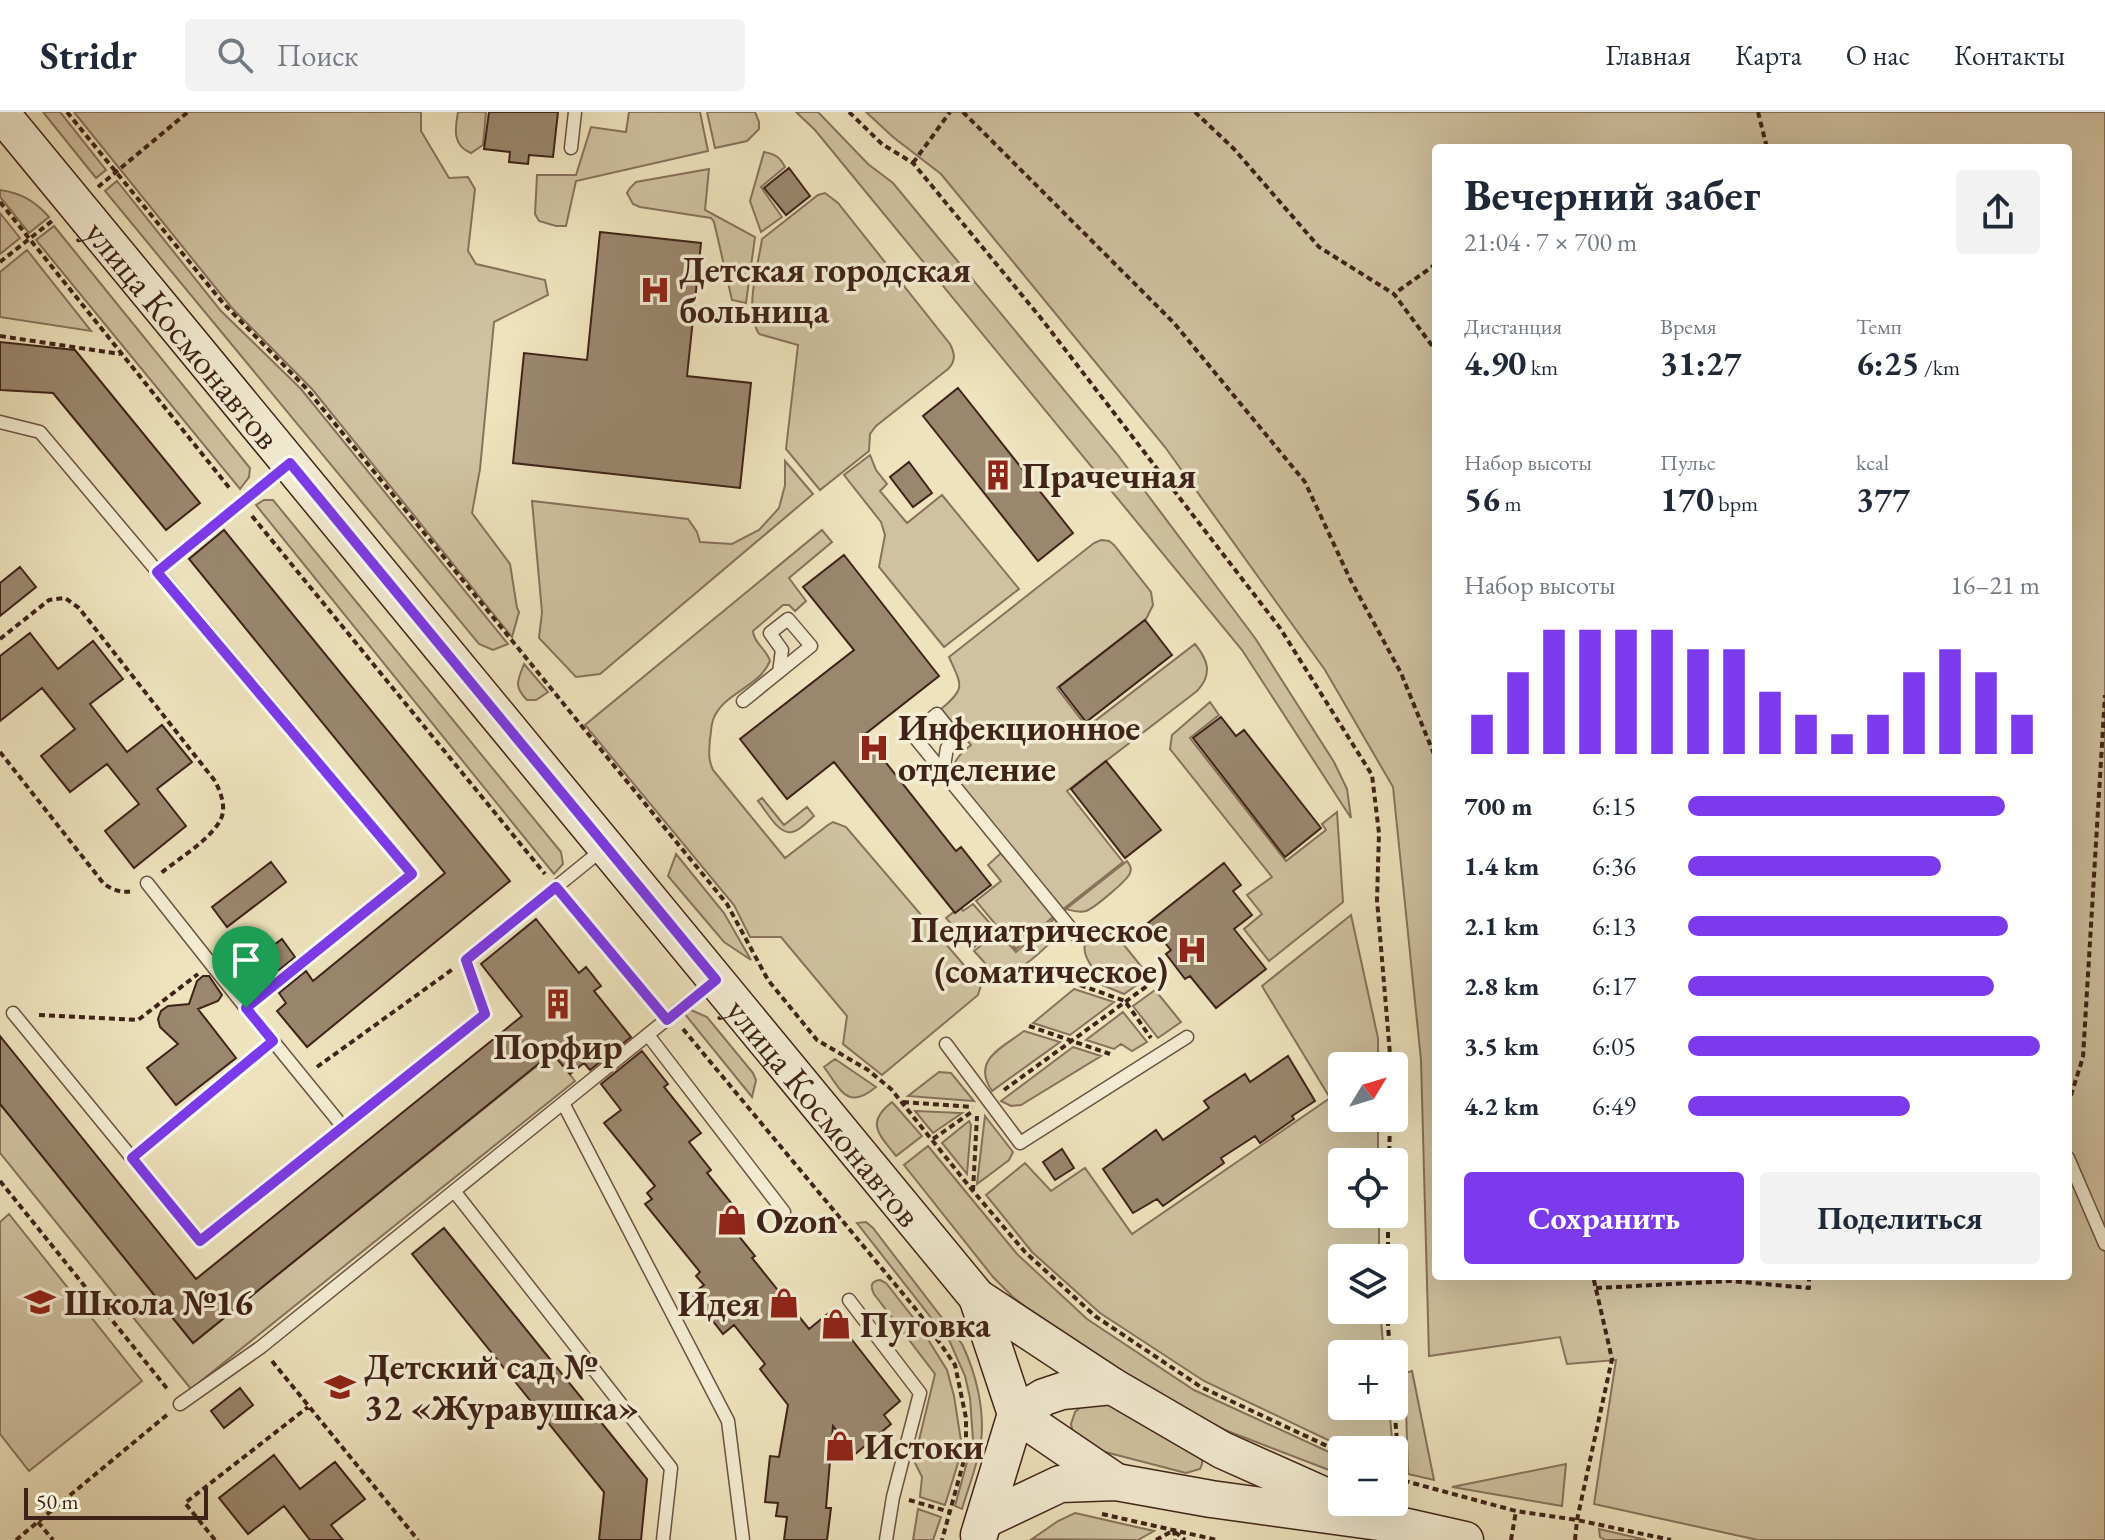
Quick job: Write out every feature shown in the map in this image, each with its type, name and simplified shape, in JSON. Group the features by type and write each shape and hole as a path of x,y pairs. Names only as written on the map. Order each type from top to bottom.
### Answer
{"main road":[{"name":"улица Космонавтов","path":"5,127 290,463 977,1297 1112,1386 1222,1450 1388,1523"},
{"name":"улица Космонавтов","path":"977,1297 1016,1414"},
{"path":"981,1530 1016,1414 1044,1397 1062,1391 1112,1386"},
{"path":"1016,1414 1116,1482"},
{"path":"1211,1499 1222,1450"},
{"path":"981,1530 1060,1484 1116,1482 1211,1499 1388,1523 1465,1540"}],"lane":[{"path":"571,148 575,112"},
{"path":"0,422 40,432 412,874 246,1008"},
{"path":"157,572 290,463"},
{"path":"743,701 779,672"},
{"path":"943,772 1077,936"},
{"path":"13,1013 200,1241 485,1014 466,960 606,847"},
{"path":"147,883 343,1127"},
{"path":"180,1404 261,1347 716,980"},
{"path":"648,1035 784,1212"},
{"path":"946,1044 982,1105 1020,1143 1187,1037"},
{"path":"132,1158 273,1041"},
{"path":"563,1103 728,1421 743,1540"},
{"path":"2072,1167 2105,1244"},
{"path":"454,1191 671,1468 663,1540"},
{"path":"849,1300 920,1393 893,1497 886,1540"}],"path":[{"path":"67,112 223,303 305,387 727,904 768,980 817,1040 868,1070 891,1089 1025,1252 1095,1316 1201,1387 1328,1446"},
{"path":"116,173 188,112"},
{"path":"849,112 882,144 913,163 1040,317 1280,628 1372,775 1379,833 1377,900 1390,1052"},
{"path":"913,163 950,112"},
{"path":"963,112 1174,323 1305,482 1350,579 1401,673 1432,749"},
{"path":"1195,112 1234,149 1319,247 1394,294 1432,346"},
{"path":"1758,112 1766,144"},
{"path":"0,202 241,503 556,887 667,1020 684,1030 919,1313 955,1365 966,1418 966,1453 942,1540"},
{"path":"1394,294 1432,267"},
{"path":"0,336 122,354"},
{"path":"0,639 49,600 65,598 79,608 215,781 222,796 223,814 212,832 147,883 136,890 116,891 104,884 0,752"},
{"path":"2072,1092 2083,1057 2105,695"},
{"path":"302,1077 466,960"},
{"path":"13,1013 138,1020 211,964"},
{"path":"933,1139 1158,978"},
{"path":"1080,985 1125,1001 1162,1053"},
{"path":"1029,1026 1110,1054"},
{"path":"903,1102 982,1105"},
{"path":"973,1191 982,1105"},
{"path":"0,1181 180,1404 16,1540"},
{"path":"1575,1540 1612,1359 1594,1280"},
{"path":"1596,1288 1731,1281 1809,1288 1809,1280"},
{"path":"261,1347 418,1540"},
{"path":"215,1540 185,1503 308,1407"},
{"path":"1408,1482 1516,1511 1671,1540"},
{"path":"1089,1511 1217,1540"},
{"path":"1511,1540 1516,1511"},
{"path":"1388,1523 1389,1516"},
{"path":"38,1522 53,1540"},
{"path":"1156,1540 1174,1530"},
{"path":"1174,1530 1175,1540"},
{"path":"1174,1530 1185,1540"}],"shaded area":[{"path":"43,112 60,112 106,170 96,178"},
{"path":"74,112 421,112 421,131 449,178 468,177 475,189 468,251 476,264 545,280 548,295 494,322 480,469 472,513 510,564 519,612 512,637 312,389 232,308"},
{"path":"458,112 486,112 483,145 471,153 458,141"},
{"path":"629,112 700,112 708,151 576,181 566,226 539,221 535,214 537,175 576,175 591,127 626,132"},
{"path":"707,112 755,112 759,129 747,141 715,148"},
{"path":"796,112 818,112 868,164 893,183 1117,454 1255,638 1334,762 1347,789 1351,818 1242,650 815,130"},
{"path":"866,112 2105,112 2105,1540 1758,1540 1594,1504 1616,1360 1567,1364 1560,1337 1429,1356 1421,1060 1393,787 1325,670 1165,447 941,174"},
{"path":"764,152 777,156 785,167 761,187 782,217 761,232 750,201"},
{"path":"709,169 705,210 755,237 746,303 732,300 711,218 640,207 633,204 627,193 636,182"},
{"path":"117,181 221,311 301,389 508,644 493,650 479,644 105,191"},
{"path":"0,190 27,199 49,217 29,233 0,197"},
{"path":"825,193 838,203 950,344 954,357 948,369 876,426 870,434 869,451 820,490 786,449 798,345 759,334 752,301 762,239 818,195"},
{"path":"0,213 20,238 0,254"},
{"path":"54,226 250,468 249,477 240,489 36,240"},
{"path":"27,250 91,331 0,317 0,272"},
{"path":"870,455 876,470 887,484 880,491 907,523 942,495 1019,589 944,647 879,567 885,535 881,522 844,475"},
{"path":"785,461 813,494 600,674 576,677 539,638 542,612 532,501 688,519 700,542 732,544 759,530 779,508 785,485"},
{"path":"264,500 273,500 561,852 563,864 554,874 256,505"},
{"path":"822,530 832,542 789,578 806,601 795,611 789,605 783,605 753,631 770,661 758,678 718,711 712,725 710,759 713,770 785,858 833,822 846,827 981,985 978,995 882,1075 843,1044 847,1016 781,937 750,937 734,905 585,725"},
{"path":"1101,540 1114,545 1151,592 1153,605 1146,619 1057,688 1087,727 1195,644 1206,661 1207,673 1197,691 1067,791 1123,862 1062,910 957,784 955,762 971,745 941,709 955,696 959,686 949,657"},
{"path":"524,664 548,692 536,700 527,700 518,687"},
{"path":"1210,702 1219,715 1190,738 1286,861 1326,830 1322,824 1337,812 1343,902 1269,961 1244,929 1262,914 1247,895 1272,877 1170,749 1172,735"},
{"path":"762,798 784,825 807,807 814,816 798,830 787,832 769,816 758,801"},
{"path":"1001,853 1054,916 1016,949 976,901 1001,881 988,865"},
{"path":"676,854 724,913 751,960 724,942 668,876"},
{"path":"1127,861 1131,869 1128,877 1102,900 1086,911 1066,909"},
{"path":"973,904 995,929 972,949 946,918 960,907 963,911"},
{"path":"1351,915 1378,1038 1378,1052 1328,1052 1328,1095 1262,986"},
{"path":"1055,918 1058,936 1029,962 1013,971 994,973 974,951 998,932 1016,952"},
{"path":"1102,932 1116,935 1149,976 1124,994 1085,978 1094,970 1084,948 1089,938"},
{"path":"1074,989 1114,1002 1070,1035 1033,1023"},
{"path":"1155,990 1181,1022 1158,1038 1133,1006"},
{"path":"691,1010 707,1017 753,1073 756,1080 752,1097 684,1013"},
{"path":"1123,1012 1147,1042 1132,1051 1121,1044 1114,1049 1086,1040"},
{"path":"1024,1031 1060,1042 992,1091 986,1080 987,1063 999,1049"},
{"path":"1073,1047 1101,1056 1021,1105 1011,1106 1001,1101"},
{"path":"553,1053 575,1081 191,1389 0,1153 0,1104 193,1343"},
{"path":"835,1059 876,1087 858,1097 846,1095 824,1067"},
{"path":"939,1072 951,1073 974,1101 908,1096"},
{"path":"1328,1099 1328,1132 1378,1132 1378,1148 1328,1148 1328,1228 1379,1228 1379,1244 1328,1244 1328,1324 1381,1324 1383,1340 1328,1340 1328,1420 1390,1420 1392,1436 1328,1436 1328,1440 1204,1381 1100,1313 1032,1252 986,1195 1025,1163 1051,1191 1085,1168 1132,1234"},
{"path":"892,1102 922,1136 896,1156 880,1135 877,1123 884,1109"},
{"path":"916,1111 962,1113 933,1133"},
{"path":"985,1116 1013,1152 1009,1160 977,1184"},
{"path":"969,1121 971,1125 967,1174 942,1143"},
{"path":"928,1146 1017,1254 1087,1319 1194,1390 1328,1452 1328,1470 1225,1430 1055,1331 993,1277 904,1165"},
{"name":"Школа №16","path":"9,1214 142,1381 29,1471 0,1434 0,1222"},
{"path":"866,1222 962,1344 971,1367 978,1392 982,1430 978,1459 962,1509 955,1506 973,1440 965,1376 950,1342 857,1223"},
{"path":"880,1280 886,1283 919,1325 947,1370 961,1441 958,1463 945,1505 920,1497 922,1477 914,1461 935,1374 874,1294 872,1284"},
{"path":"1412,1371 1434,1480 1408,1474 1408,1372"},
{"path":"1109,1404 1202,1458 1200,1469 1186,1473 1086,1447 1073,1434 1071,1424 1075,1412 1083,1405"},
{"path":"1566,1464 1562,1506 1452,1487"},
{"path":"918,1509 941,1517 933,1540 913,1540"},
{"path":"1075,1513 1154,1531 1138,1540 1032,1539"},
{"path":"1599,1529 1646,1540 1605,1540 1600,1537"}],"building":[{"path":"489,112 558,112 553,157 529,155 528,164 509,162 510,152 484,149"},
{"path":"789,168 810,196 786,215 764,188"},
{"path":"600,232 701,243 687,376 751,383 740,488 513,463 524,353 587,360"},
{"path":"0,342 75,350 200,503 166,530 53,393 0,390"},
{"name":"Прачечная","path":"958,388 1073,533 1038,561 923,416"},
{"path":"909,462 932,493 913,507 890,477"},
{"path":"224,530 510,881 307,1047 277,1011 286,1003 279,993 306,971 313,981 445,873 189,559"},
{"path":"844,555 939,676 864,735 956,851 961,847 991,885 955,913 834,762 787,799 740,739 854,650 803,587"},
{"path":"20,567 36,587 0,616 0,583"},
{"path":"1145,620 1172,655 1086,722 1059,687"},
{"path":"30,633 58,669 93,641 123,679 90,704 127,752 162,725 192,762 157,789 186,826 134,868 105,831 139,804 107,764 70,792 41,756 75,729 42,688 0,721 0,656"},
{"path":"1221,717 1236,736 1244,730 1321,828 1285,857 1193,738"},
{"path":"1106,761 1161,830 1125,858 1071,789"},
{"path":"271,862 286,882 227,927 212,907"},
{"path":"1224,863 1241,885 1233,891 1252,915 1234,929 1266,969 1216,1008 1190,976 1185,979 1166,954 1171,950 1148,923"},
{"path":"536,919 579,973 586,967 601,986 594,991 631,1037 590,1070 584,1063 570,1074 552,1053 193,1343 0,1104 0,1036 196,1279 522,1016 481,964"},
{"path":"282,939 295,957 268,979 254,960"},
{"path":"209,976 222,995 218,1001 198,1009 236,1058 176,1105 147,1068 178,1044 160,1027 158,1019 161,1011 168,1006 189,1004 197,981"},
{"path":"642,1051 668,1084 664,1087 701,1133 689,1142 711,1170 707,1173 745,1220 733,1229 755,1256 752,1258 809,1329 830,1312 900,1401 884,1415 891,1424 854,1455 833,1426 826,1508 831,1508 827,1540 784,1540 787,1517 776,1516 778,1503 765,1502 770,1456 779,1457 788,1405 760,1369 765,1364 734,1325 723,1334 692,1294 704,1285 696,1276 700,1272 645,1204 652,1199 647,1193 655,1186 604,1123 621,1110 601,1084"},
{"path":"1288,1056 1315,1101 1260,1143 1255,1136 1221,1158 1224,1163 1163,1206 1157,1199 1133,1213 1103,1169 1156,1130 1163,1140 1209,1108 1204,1101 1245,1074 1250,1082"},
{"path":"1062,1149 1074,1168 1055,1180 1043,1162"},
{"path":"444,1228 647,1479 641,1540 599,1540 604,1492 412,1254"},
{"path":"240,1388 253,1405 224,1428 211,1411"},
{"path":"274,1455 300,1489 335,1462 365,1499 331,1525 343,1540 310,1540 284,1506 248,1534 219,1498"}],"place":[{"name":"Детская городская больница","path":"655,290"},
{"name":"Прачечная","path":"998,475"},
{"name":"Инфекционное отделение","path":"874,748"},
{"name":"Педиатрическое (соматическое)","path":"1192,950"},
{"name":"Порфир","path":"558,1004"},
{"name":"Ozon","path":"732,1220"},
{"name":"Школа №16","path":"40,1302"},
{"name":"Идея","path":"784,1303"},
{"name":"Пуговка","path":"836,1324"},
{"name":"Детский сад № 32 «Журавушка»","path":"340,1387"},
{"name":"Истоки","path":"840,1446"}],"route":[{"path":"290,463 716,980 667,1020 556,887 466,960 485,1014 200,1241 132,1158 273,1041 246,1008 412,874 157,572 290,463"}]}
